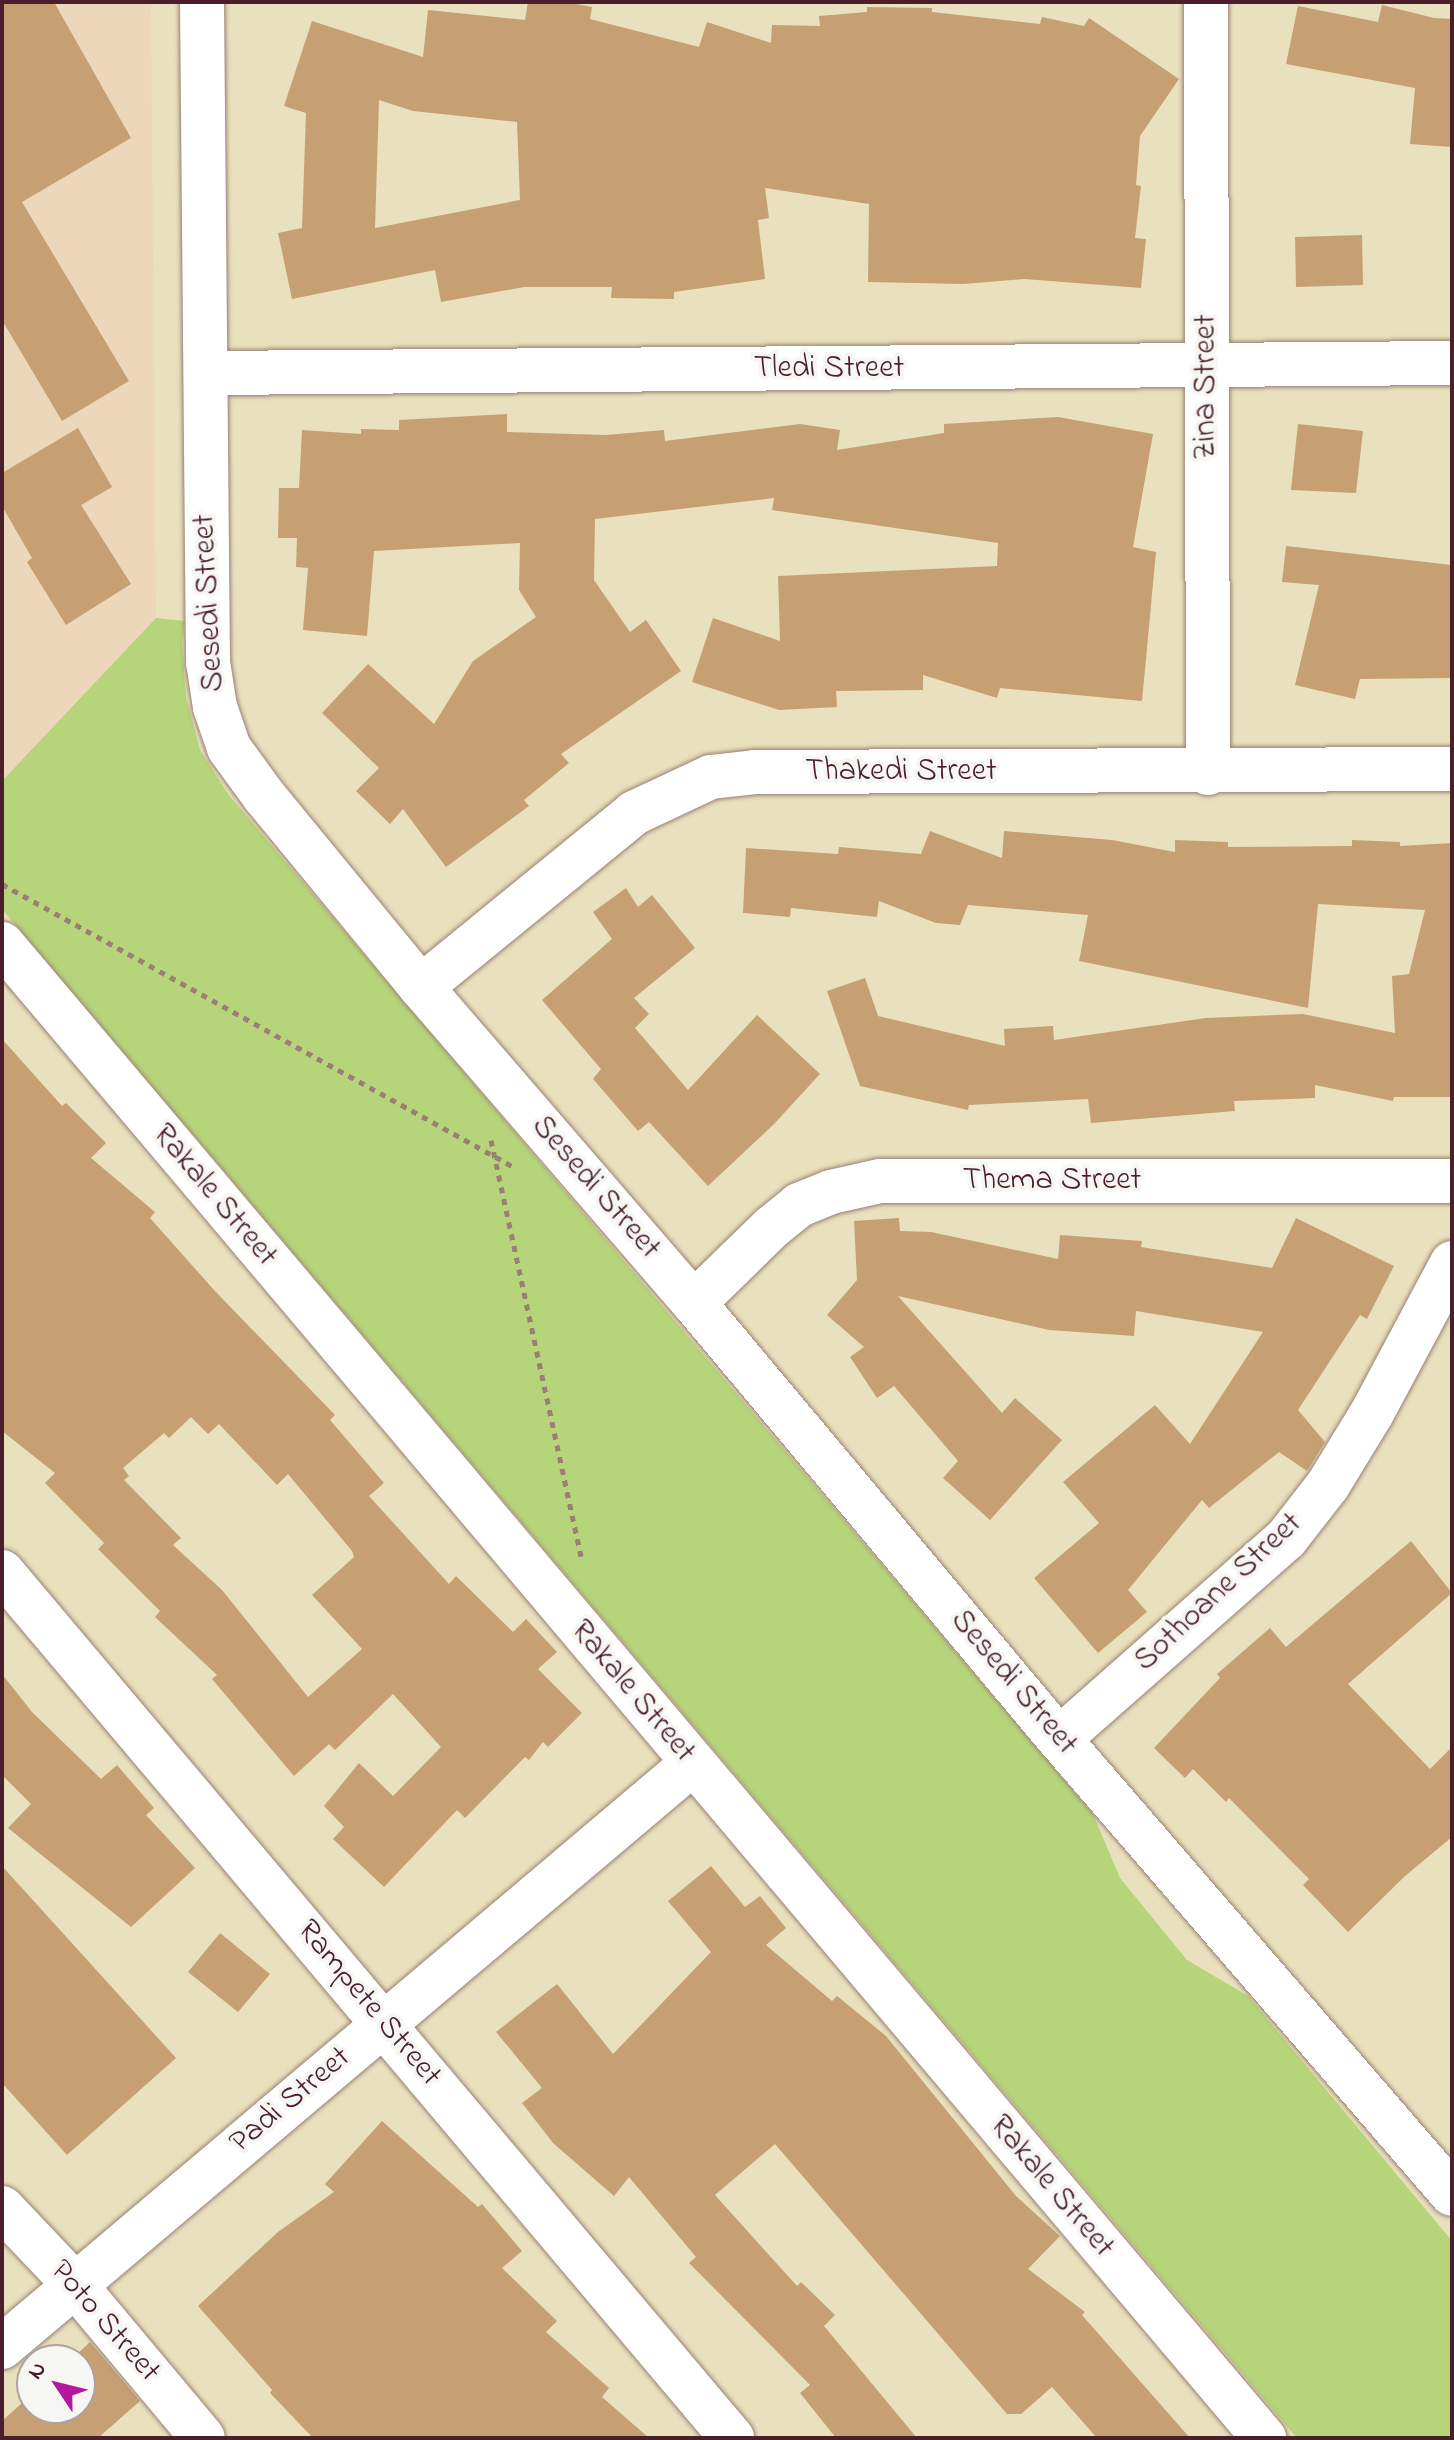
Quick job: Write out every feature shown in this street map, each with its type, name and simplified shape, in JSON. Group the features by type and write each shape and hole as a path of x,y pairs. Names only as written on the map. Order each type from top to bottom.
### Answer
{"street":[{"name":"Sesedi Street","path":"202,2 208,662 215,707 229,748 264,796 421,987 694,1303 1059,1739 1448,2179"},
{"name":"Zina Street","path":"1206,2 1208,773"},
{"name":"Tledi Street","path":"207,373 1452,363"},
{"name":"Thakedi Street","path":"421,987 634,813 711,777 755,772 1208,773 1452,769"},
{"name":"Rakale Street","path":"2,944 1264,2438"},
{"name":"Thema Street","path":"694,1303 799,1205 831,1192 880,1181 1452,1181"},
{"name":"Sothoane Street","path":"1059,1739 1286,1539 1328,1485 1365,1425 1452,1263"},
{"name":"Rampete Street","path":"2,1572 732,2438"},
{"name":"Padi Street","path":"2,2347 692,1764"},
{"name":"Poto Street","path":"6,2217 75,2285 203,2438"}],"path":[{"path":"2,884 521,1170"},
{"path":"489,1128 584,1567"}],"shaded area":[{"path":"2,2 151,2 156,618 2,781"}],"green space":[{"path":"156,618 185,621 182,643 186,697 200,750 228,794 1093,1814 1120,1878 1187,1960 1248,1996 1452,2241 1452,2438 1297,2438 2,909 2,781"}],"building":[{"path":"2,2 54,2 131,138 22,202 129,381 62,421 2,320"},
{"path":"528,2 566,2 592,7 590,19 699,47 707,22 771,43 772,25 820,26 819,16 867,12 867,7 932,8 932,12 1040,24 1042,17 1084,26 1089,18 1179,79 1140,136 1136,185 1141,186 1135,238 1146,239 1141,288 1024,279 963,284 868,282 869,204 765,188 769,218 758,220 765,279 674,292 674,299 611,298 612,287 524,287 441,302 435,270 292,299 278,233 302,228 306,113 284,106 312,21 423,57 428,10 525,20","holes":["379,100 413,111 517,122 520,200 375,228"]},
{"path":"1382,5 1434,18 1452,19 1452,147 1410,144 1415,88 1286,64 1298,6 1378,22"},
{"path":"1362,235 1363,285 1296,287 1295,237"},
{"path":"507,414 507,432 606,435 664,430 665,441 800,424 840,430 837,450 944,433 944,424 1058,417 1153,434 1133,547 1156,552 1142,701 1000,688 997,698 923,675 923,690 836,691 837,707 779,710 692,682 713,618 780,641 778,576 997,566 998,543 772,510 774,498 595,519 594,580 630,632 646,620 681,671 561,754 569,763 524,800 529,806 446,867 403,809 390,824 356,791 379,768 322,713 368,664 434,724 473,661 536,617 519,590 520,543 374,551 367,636 303,630 308,568 296,567 297,538 278,538 279,488 299,488 302,430 361,434 361,429 399,430 399,420"},
{"path":"1298,424 1363,431 1356,493 1291,490"},
{"path":"78,428 112,487 81,505 131,584 66,625 27,562 32,558 2,506 2,473"},
{"path":"1286,546 1452,565 1452,678 1360,679 1355,699 1295,685 1319,585 1282,582"},
{"path":"930,831 1002,858 1004,831 1112,840 1175,852 1175,840 1228,842 1228,847 1352,846 1352,840 1400,842 1400,846 1452,843 1452,1097 1394,1097 1393,1101 1315,1085 1315,1098 1234,1101 1235,1111 1091,1123 1088,1099 969,1105 968,1110 860,1086 827,991 865,978 878,1016 1005,1046 1004,1029 1053,1026 1054,1040 1206,1018 1303,1014 1395,1033 1392,976 1409,974 1425,910 1318,904 1308,1008 1079,961 1088,915 968,905 960,925 936,923 879,901 877,917 791,908 790,917 743,913 746,848 838,854 839,847 921,854"},
{"path":"626,888 638,907 652,895 695,948 634,998 649,1014 635,1028 688,1090 757,1015 820,1074 774,1124 708,1186 649,1122 638,1131 593,1079 601,1069 542,1000 612,939 593,912"},
{"path":"2,1039 62,1106 66,1103 106,1143 91,1158 155,1212 150,1218 214,1290 335,1415 330,1420 384,1483 369,1496 449,1584 456,1576 513,1632 526,1619 557,1652 538,1669 582,1713 548,1747 543,1742 529,1760 525,1757 465,1818 457,1810 384,1887 333,1839 344,1827 324,1806 359,1763 393,1796 441,1747 393,1694 335,1750 329,1744 294,1776 212,1679 217,1675 155,1617 160,1611 98,1549 104,1543 45,1483 55,1473 2,1431","holes":["191,1417 208,1434 219,1424 277,1485 288,1474 352,1551 354,1557 312,1595 362,1649 308,1697 222,1590 173,1545 181,1538 124,1480 129,1476 123,1468 164,1433 169,1438"]},
{"path":"899,1218 900,1231 931,1232 1058,1259 1060,1235 1142,1241 1141,1247 1272,1268 1296,1218 1394,1266 1367,1319 1360,1315 1298,1410 1325,1442 1307,1471 1279,1452 1209,1508 1202,1500 1128,1590 1147,1612 1098,1653 1034,1578 1099,1523 1063,1482 1155,1405 1190,1444 1263,1332 1136,1311 1134,1336 1049,1330 898,1296 1002,1413 1015,1398 1062,1440 990,1520 943,1478 958,1461 894,1386 877,1398 850,1357 864,1347 827,1315 857,1280 854,1221"},
{"path":"1411,1541 1452,1593 1348,1684 1430,1769 1452,1747 1452,1837 1405,1876 1348,1932 1303,1885 1309,1879 1229,1798 1226,1802 1193,1769 1185,1778 1154,1748 1220,1678 1217,1674 1270,1628 1286,1647"},
{"path":"2,1674 32,1712 101,1779 117,1765 154,1808 146,1815 195,1868 131,1927 8,1828 31,1804 2,1775"},
{"path":"2,1866 176,2058 67,2155 2,2083"},
{"path":"711,1866 745,1907 760,1896 786,1928 766,1945 832,2001 837,1996 886,2036 1016,2196 1060,2236 1028,2269 1085,2312 1082,2315 1190,2438 1097,2438 1052,2387 1021,2414 1007,2414 775,2144 715,2195 797,2286 801,2282 835,2315 824,2326 917,2438 836,2438 800,2393 810,2385 689,2263 696,2257 629,2177 614,2196 553,2143 522,2103 542,2088 496,2032 557,1984 613,2054 711,1952 668,1901"},
{"path":"220,1933 270,1974 238,2012 188,1972"},
{"path":"382,2121 478,2207 482,2204 522,2251 502,2268 557,2321 546,2332 609,2388 602,2397 649,2438 313,2438 270,2393 272,2390 198,2306 278,2232 334,2192 325,2184"},
{"path":"96,2349 140,2401 98,2438 2,2438 2,2421 16,2408 16,2424 96,2424"}]}
